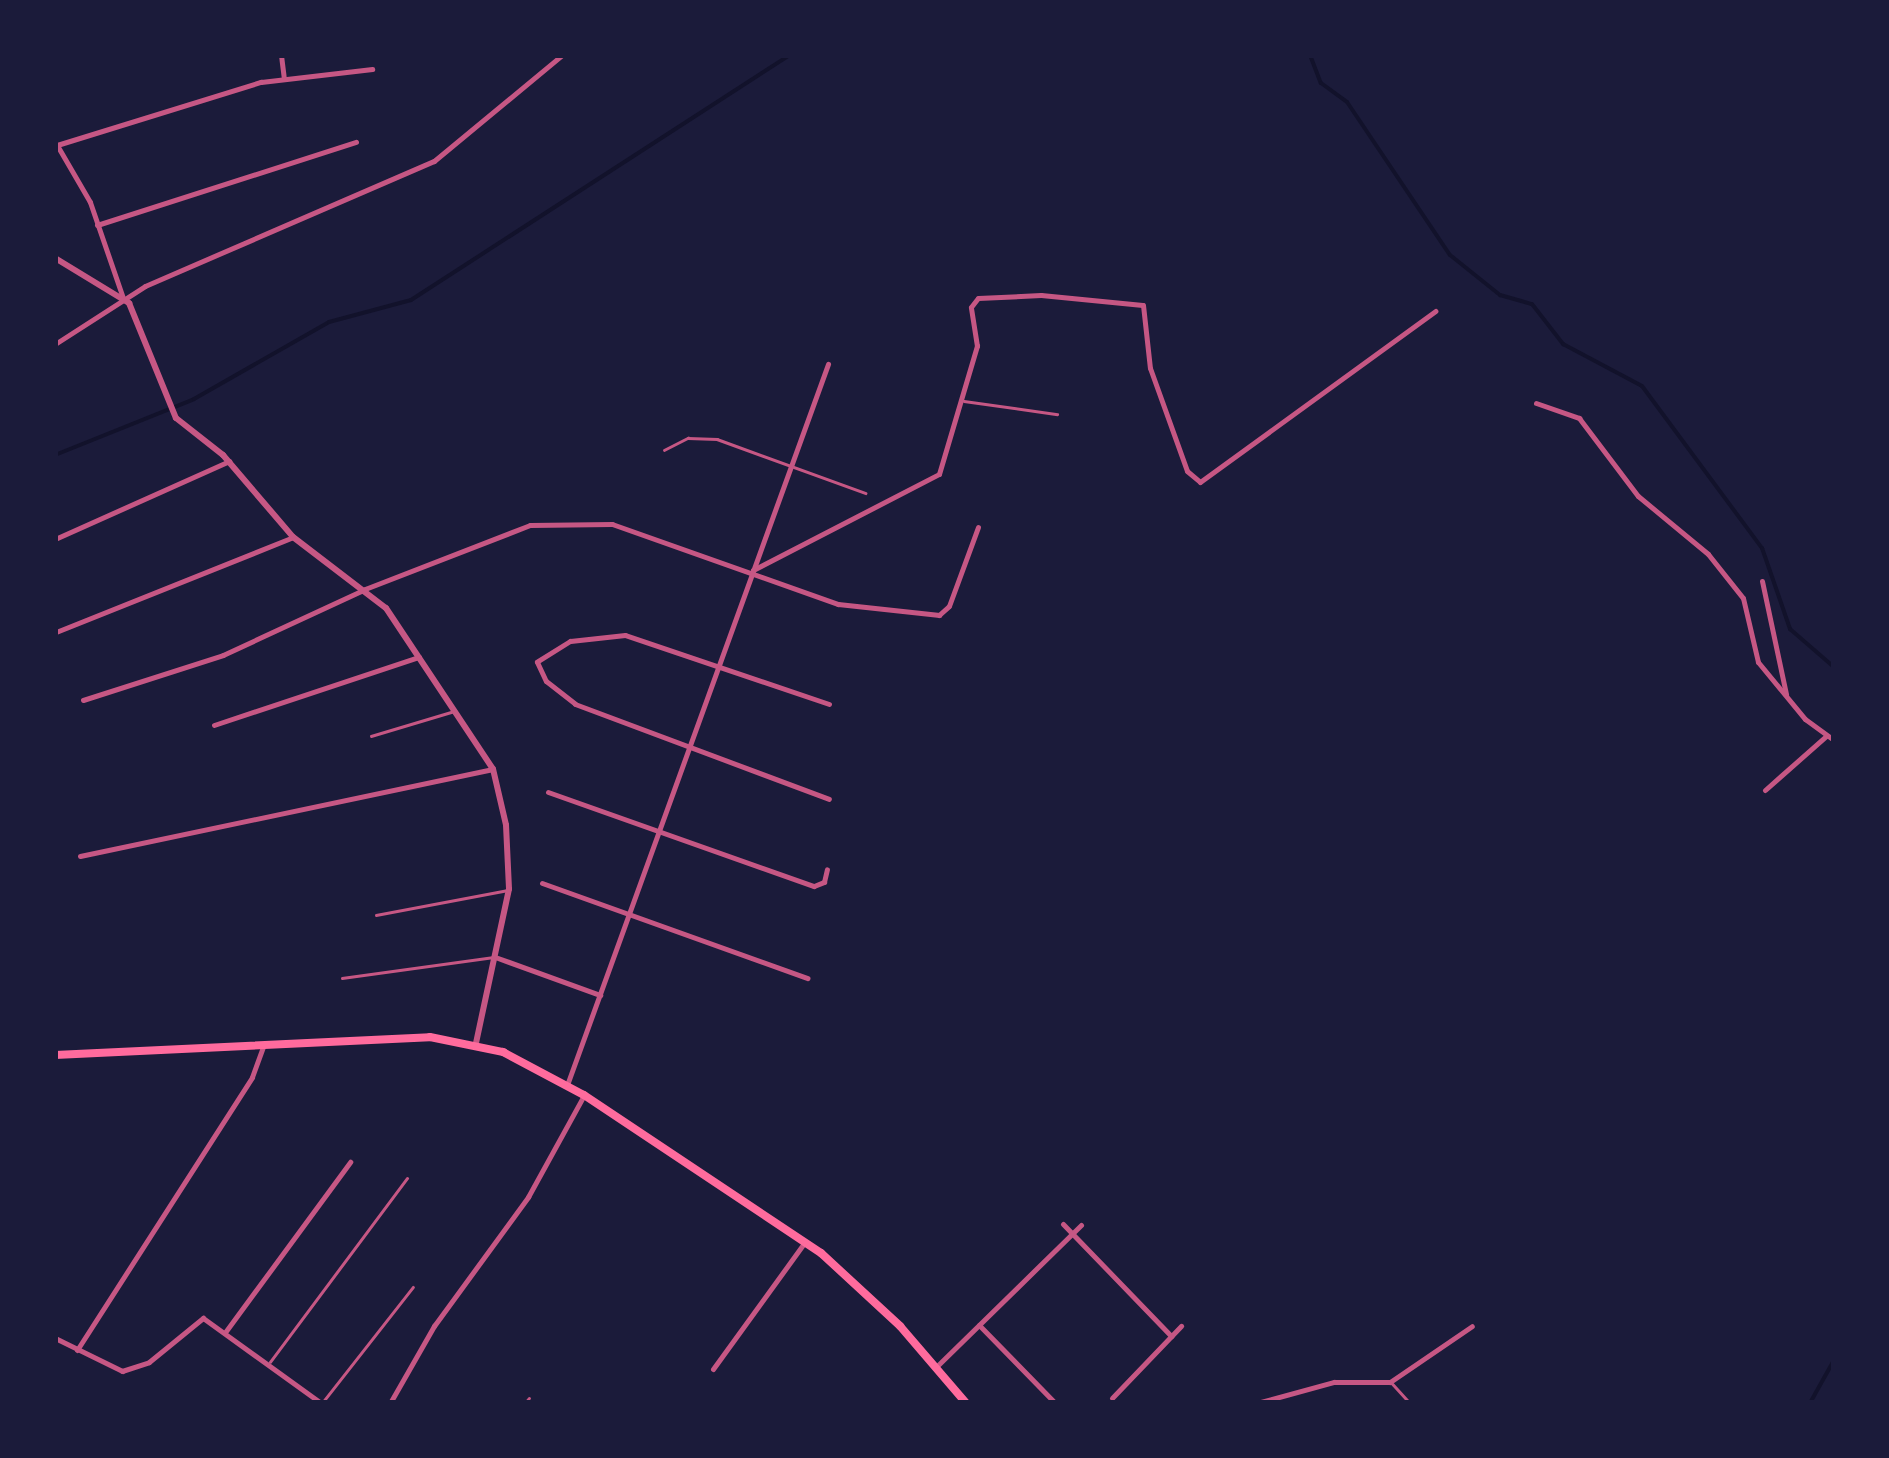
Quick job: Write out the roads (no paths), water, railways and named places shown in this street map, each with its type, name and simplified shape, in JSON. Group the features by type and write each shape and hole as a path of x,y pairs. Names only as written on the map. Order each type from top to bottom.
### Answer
{"main road":[{"path":"55,1055 430,1037 476,1043 568,1085 805,1242 866,1291 966,1403"}],"street":[{"path":"282,55 284,78"},
{"path":"55,344 123,298 423,167 562,55"},
{"path":"372,69 284,78 57,145 96,225 123,298 144,331 173,414 229,462 292,537 365,589 419,657 493,769 506,826 509,890 476,1043"},
{"path":"96,225 356,142"},
{"path":"55,258 123,298"},
{"path":"753,570 939,474 976,346 971,307 978,298 1040,295 1140,304 1147,314 1150,368 1187,472 1200,482 1435,312"},
{"path":"568,1085 828,364"},
{"path":"1536,403 1578,418 1638,496 1725,573 1743,598 1758,662 1786,697 1834,740"},
{"path":"55,539 229,462"},
{"path":"83,700 223,655 365,589 506,532 571,520 612,524 753,570 838,604 939,615 949,606 978,527"},
{"path":"56,632 292,537"},
{"path":"1762,581 1786,697"},
{"path":"829,704 718,664 613,633 540,654 540,672 566,700 830,799"},
{"path":"214,725 419,657"},
{"path":"1765,790 1826,736"},
{"path":"80,856 493,769"},
{"path":"548,792 814,886 824,882 827,868"},
{"path":"542,882 808,978"},
{"path":"495,957 600,995"},
{"path":"77,1350 252,1077 264,1044"},
{"path":"390,1403 434,1326 528,1197 584,1095"},
{"path":"226,1330 350,1162"},
{"path":"1063,1224 1171,1336"},
{"path":"936,1368 1082,1225"},
{"path":"714,1370 805,1242"},
{"path":"55,1338 122,1371 150,1362 199,1318 226,1330 321,1403"},
{"path":"980,1325 1055,1403"},
{"path":"1112,1398 1181,1326"},
{"path":"1257,1403 1334,1382 1390,1382 1472,1326"}],"lane":[{"path":"960,400 1057,414"},
{"path":"664,450 705,437 864,493"},
{"path":"371,736 454,711"},
{"path":"376,915 509,890"},
{"path":"342,978 495,957"},
{"path":"270,1364 406,1178"},
{"path":"321,1403 412,1287"},
{"path":"1390,1382 1410,1403"},
{"path":"526,1403 529,1398"}],"waterway":[{"path":"55,455 194,399 329,322 411,300 789,55"},
{"path":"1310,55 1321,83 1347,102 1450,255 1500,295 1532,304 1563,344 1642,386 1762,548 1790,629 1834,667"},
{"path":"1810,1403 1834,1360"}]}
